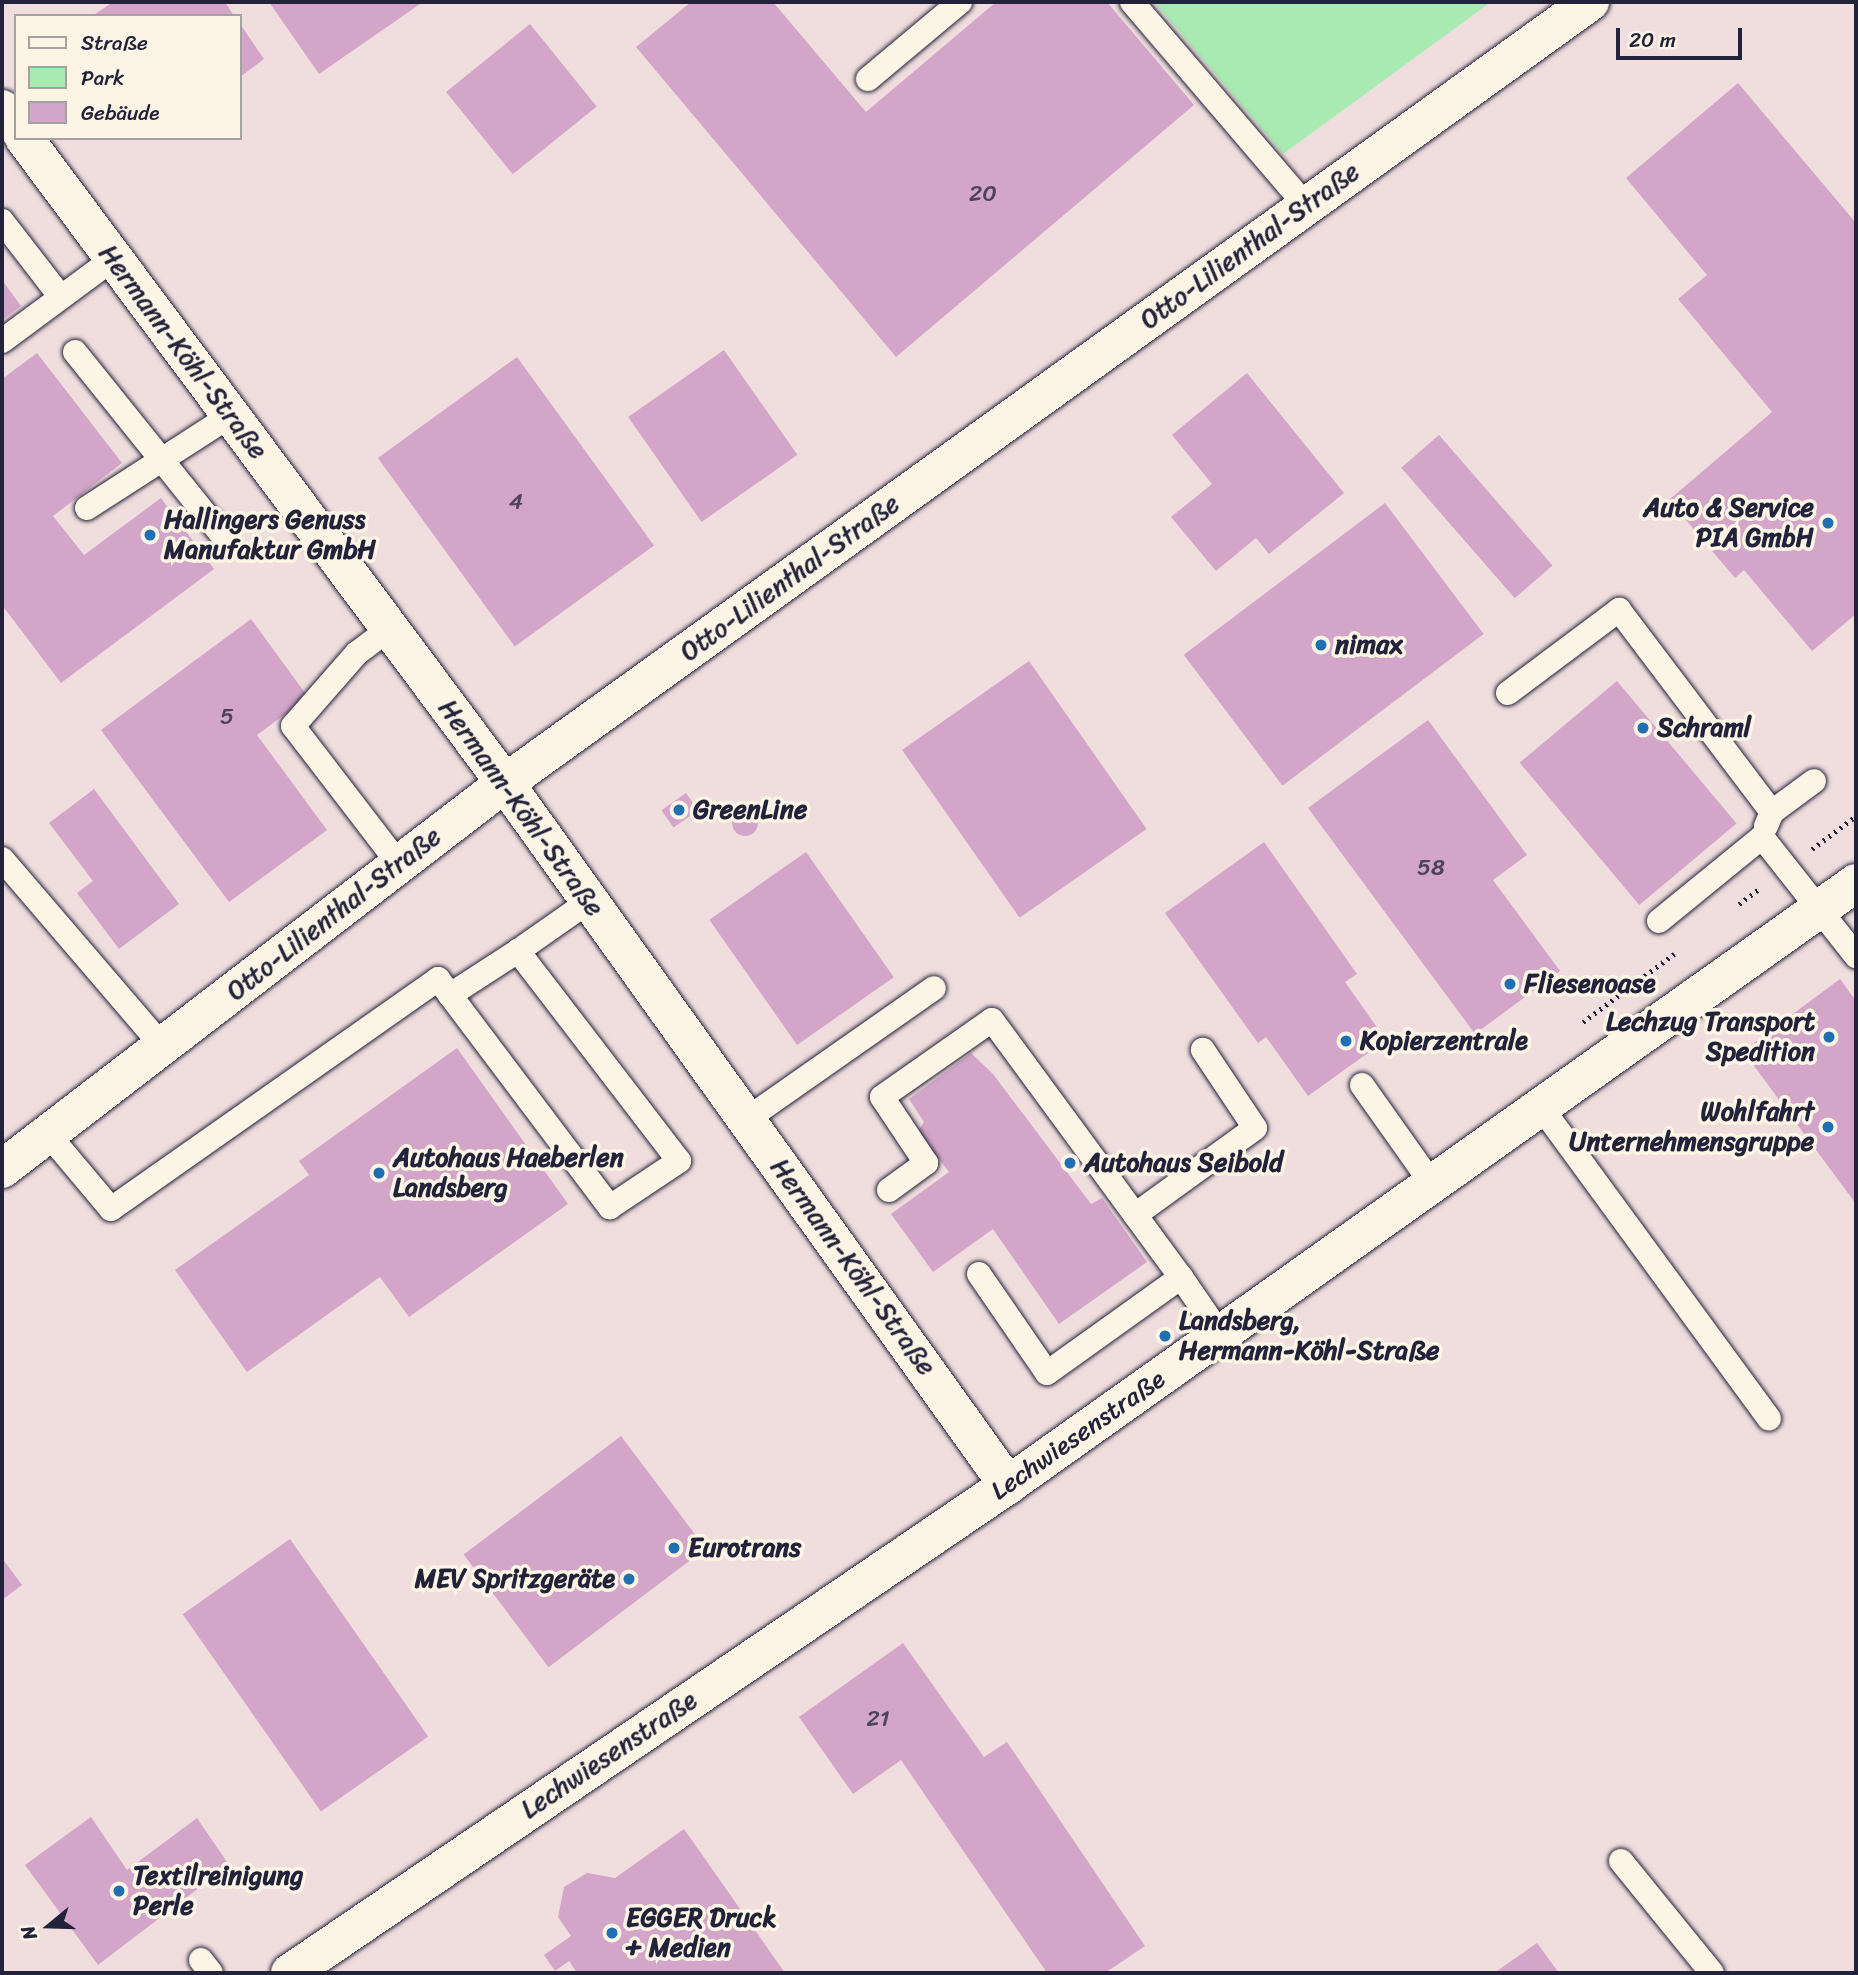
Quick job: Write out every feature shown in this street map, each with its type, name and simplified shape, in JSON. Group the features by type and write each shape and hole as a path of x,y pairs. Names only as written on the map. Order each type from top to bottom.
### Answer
{"street":[{"name":"Otto-Lilienthal-Straße","path":"2,1170 505,783 1590,2"},
{"path":"2,108 14,124"},
{"name":"Hermann-Köhl-Straße","path":"26,140 505,783 1008,1485"},
{"name":"Lechwiesenstraße","path":"290,1973 1008,1485 1856,883"}],"lane":[{"path":"868,79 960,2"},
{"path":"1132,2 1306,206"},
{"path":"2,221 60,296"},
{"path":"2,341 114,258"},
{"path":"75,352 222,535"},
{"path":"87,508 230,416"},
{"path":"1508,693 1619,610 1772,812"},
{"path":"389,629 356,653 293,726 399,864"},
{"path":"1659,921 1762,837 1772,812 1814,781"},
{"path":"1762,837 1821,908 1856,956"},
{"path":"2,859 162,1046"},
{"path":"450,995 588,901"},
{"path":"48,1134 111,1209 438,979 610,1207 679,1161 518,951"},
{"path":"747,1119 934,988"},
{"path":"889,1189 926,1163 882,1097 992,1020 1220,1334"},
{"path":"1135,1215 1255,1128 1203,1050"},
{"path":"1362,1085 1432,1184"},
{"path":"1541,1107 1769,1419"},
{"path":"979,1274 1047,1373 1181,1277"},
{"path":"1621,1861 1712,1973"}],"shaded area":[{"path":"2,2 1856,2 1856,1973 2,1973"}],"green space":[{"path":"1154,2 1491,2 1283,154"}],"building":[{"path":"113,2 225,2 233,14 95,14"},
{"path":"269,2 423,2 319,74"},
{"path":"691,2 773,2 866,112 996,2 1107,2 1194,105 896,357 636,47"},
{"path":"530,24 597,106 513,174 446,92"},
{"path":"242,27 264,59 242,76"},
{"path":"1738,83 1856,223 1856,614 1812,651 1744,570 1735,578 1669,500 1772,412 1678,299 1707,275 1626,178"},
{"path":"2,280 21,306 2,320"},
{"path":"724,350 797,455 702,522 628,417"},
{"name":"Hallingers Genuss Manufaktur GmbH","path":"37,353 122,463 53,516 84,555 161,498 214,569 61,683 2,605 2,379"},
{"path":"517,357 654,546 515,647 378,458"},
{"path":"1247,373 1344,493 1269,554 1256,538 1216,571 1171,517 1212,484 1172,435"},
{"path":"1439,435 1552,566 1515,598 1401,468"},
{"path":"1385,503 1484,634 1282,786 1184,655"},
{"path":"251,619 308,697 257,735 327,830 229,902 101,730"},
{"path":"1029,661 1147,829 1020,918 902,750"},
{"path":"1617,681 1737,823 1639,905 1520,763"},
{"path":"1428,720 1527,855 1493,880 1560,971 1475,1034 1308,808"},
{"path":"94,789 179,904 119,949 77,893 93,881 49,823"},
{"name":"GreenLine","path":"686,793 698,810 673,827 661,810"},
{"path":"745,810 754,814 758,823 754,832 745,836 736,832 732,823 736,814"},
{"path":"1264,842 1357,974 1345,982 1386,1040 1308,1096 1266,1037 1258,1043 1165,913"},
{"path":"806,852 894,977 797,1045 709,920"},
{"name":"Wohlfahrt Unternehmensgruppe","path":"1840,979 1856,1001 1856,1204 1743,1051"},
{"path":"457,1048 568,1204 409,1317 380,1277 247,1372 175,1270 309,1175 299,1161"},
{"path":"971,1053 993,1074 1091,1204 1102,1198 1147,1262 1059,1324 993,1229 933,1272 891,1214 949,1172 918,1132 924,1122 909,1099"},
{"path":"621,1436 706,1549 549,1667 464,1555"},
{"path":"290,1539 428,1736 321,1812 183,1614"},
{"path":"2,1558 22,1585 2,1600"},
{"path":"903,1643 984,1757 1007,1742 1145,1946 1105,1973 1047,1973 901,1760 853,1794 799,1717"},
{"name":"Textilreinigung Perle","path":"91,1817 127,1870 197,1818 229,1865 98,1965 25,1865"},
{"path":"684,1829 785,1973 577,1973 569,1961 555,1971 544,1955 571,1936 558,1917 564,1887 587,1873 615,1878"},
{"path":"1537,1943 1559,1973 1494,1973"}],"place":[{"name":"Auto & Service PIA GmbH","path":"1828,523"},
{"name":"Hallingers Genuss Manufaktur GmbH","path":"150,535"},
{"name":"nimax","path":"1321,645"},
{"name":"Schraml","path":"1643,728"},
{"name":"GreenLine","path":"679,810"},
{"name":"Fliesenoase","path":"1510,984"},
{"name":"Lechzug Transport Spedition","path":"1829,1037"},
{"name":"Kopierzentrale","path":"1346,1041"},
{"name":"Wohlfahrt Unternehmensgruppe","path":"1828,1127"},
{"name":"Autohaus Seibold","path":"1070,1163"},
{"name":"Autohaus Haeberlen Landsberg","path":"379,1173"},
{"name":"Landsberg, Hermann-Köhl-Straße","path":"1165,1336"},
{"name":"Eurotrans","path":"674,1548"},
{"name":"MEV Spritzgeräte","path":"629,1579"},
{"name":"Textilreinigung Perle","path":"119,1891"},
{"name":"EGGER Druck + Medien","path":"612,1933"}]}
